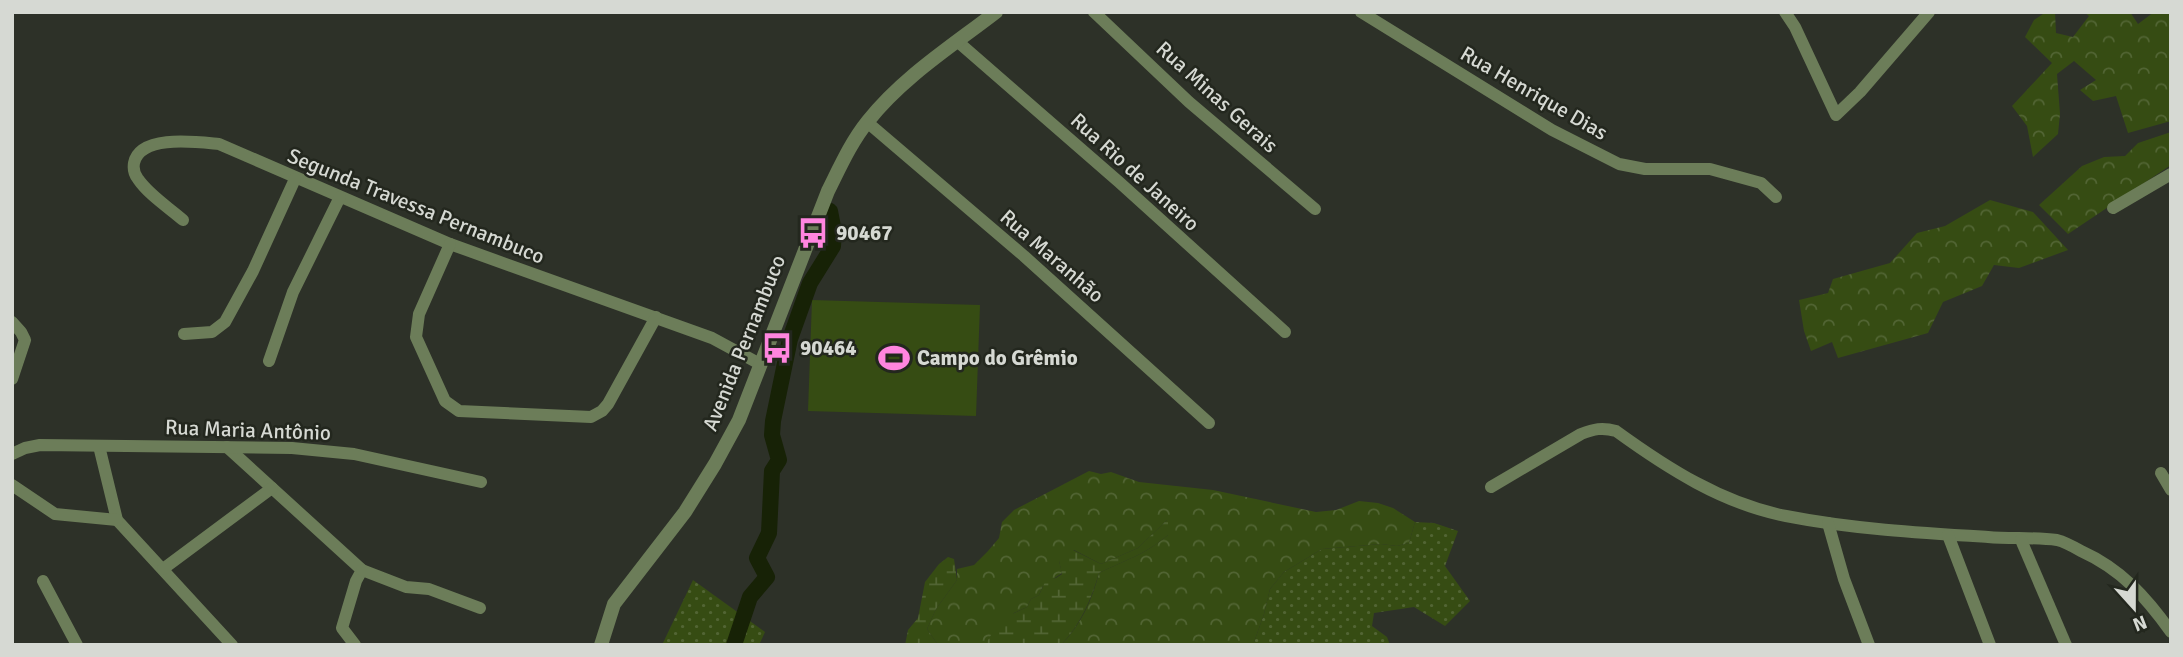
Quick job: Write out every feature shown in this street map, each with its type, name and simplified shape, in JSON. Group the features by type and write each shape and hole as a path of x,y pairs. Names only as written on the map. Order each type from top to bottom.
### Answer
{"street":[{"name":"Avenida Pernambuco","path":"601,645 614,604 685,512 739,420 828,191 844,157 867,122 895,90 996,12"},
{"name":"Rua Minas Gerais","path":"1094,12 1189,102 1315,209"},
{"name":"Rua Henrique Dias","path":"1361,12 1552,130 1619,164 1645,169 1710,169 1761,183 1776,197"},
{"path":"1785,12 1795,27 1836,115 1860,92 1929,12"},
{"name":"Rua Rio de Janeiro","path":"957,41 1285,332"},
{"name":"Rua Maranhão","path":"867,122 1024,256 1209,423"},
{"name":"Segunda Travessa Pernambuco","path":"183,220 137,178 133,168 136,156 144,148 177,141 219,145 450,244 712,338 760,364"},
{"path":"2113,208 2171,174"},
{"path":"184,334 212,332 225,322 253,271 295,179"},
{"path":"270,361 293,292 340,197"},
{"path":"450,244 419,314 416,337 445,401 459,411 591,417 608,404 656,317"},
{"path":"12,322 25,340 12,379"},
{"path":"1491,487 1581,433 1606,428 1616,431 1682,476 1751,507 1784,516 1948,535 2058,540 2097,558 2125,576 2151,604 2171,632"},
{"name":"Rua Maria Antônio","path":"12,454 40,445 292,448 354,454 481,482"},
{"path":"99,446 117,520 232,645"},
{"path":"227,447 362,570 406,587 429,589 480,608"},
{"path":"2161,473 2171,490"},
{"path":"12,485 55,514 117,520"},
{"path":"163,569 272,488"},
{"path":"1828,523 1844,579 1869,645"},
{"path":"1948,535 1990,645"},
{"path":"2021,540 2066,645"},
{"path":"355,645 342,628 362,570"},
{"path":"43,581 77,645"}],"green space":[{"path":"2046,12 2055,12 2056,33 2073,37 2089,16 2084,12 2130,12 2138,24 2154,12 2171,12 2171,121 2128,133 2116,96 2093,101 2080,90 2096,80 2074,61 2057,74 2060,114 2058,134 2033,157 2027,126 2012,106 2052,63 2025,37 2034,20"},
{"path":"2171,132 2171,165 2068,234 2039,205 2082,166 2104,157 2125,156 2138,143"},
{"path":"1990,200 2033,212 2068,250 2019,268 1994,265 1982,286 1943,302 1928,333 1838,358 1832,342 1811,351 1804,331 1799,300 1828,293 1833,279 1890,263 1917,233 1945,226"},
{"name":"Campo do Grêmio","path":"812,300 980,305 976,416 808,411"},
{"path":"1089,471 1101,474 1111,472 1139,482 1213,490 1316,512 1336,510 1359,501 1378,503 1393,508 1415,522 1409,543 1397,546 1381,544 1322,549 1284,572 1270,589 1253,645 1061,645 1085,612 1099,573 1143,552 1168,535 1167,520 1138,548 1101,564 1074,550 1059,561 1062,573 1043,586 1039,595 1031,599 1027,607 1014,613 985,645 938,645 927,629 936,609 957,580 957,569 974,565 988,551 999,538 1002,522 1014,510"},
{"path":"1168,519 1168,535 1143,552 1099,573 1084,611 1061,645 985,645 1000,620 1027,607 1031,599 1039,595 1046,580 1062,574 1059,561 1061,553 1073,550 1101,564 1138,548"},
{"path":"1415,522 1434,523 1458,531 1445,566 1470,601 1445,626 1414,607 1374,613 1372,626 1387,637 1390,645 1253,645 1270,589 1284,572 1322,549 1381,544 1397,546 1409,543"},
{"path":"948,557 954,559 957,580 936,609 927,629 938,645 905,645 908,630 918,618 925,582"},
{"path":"693,580 765,632 759,645 662,645"}],"waterway":[{"path":"734,645 750,597 767,577 757,558 769,533 772,471 779,460 772,435 773,421 790,339 810,283 833,246 834,232 830,211"}],"place":[{"name":"90467","path":"813,233"},
{"name":"90464","path":"777,348"},
{"name":"Campo do Grêmio","path":"894,358"}]}
